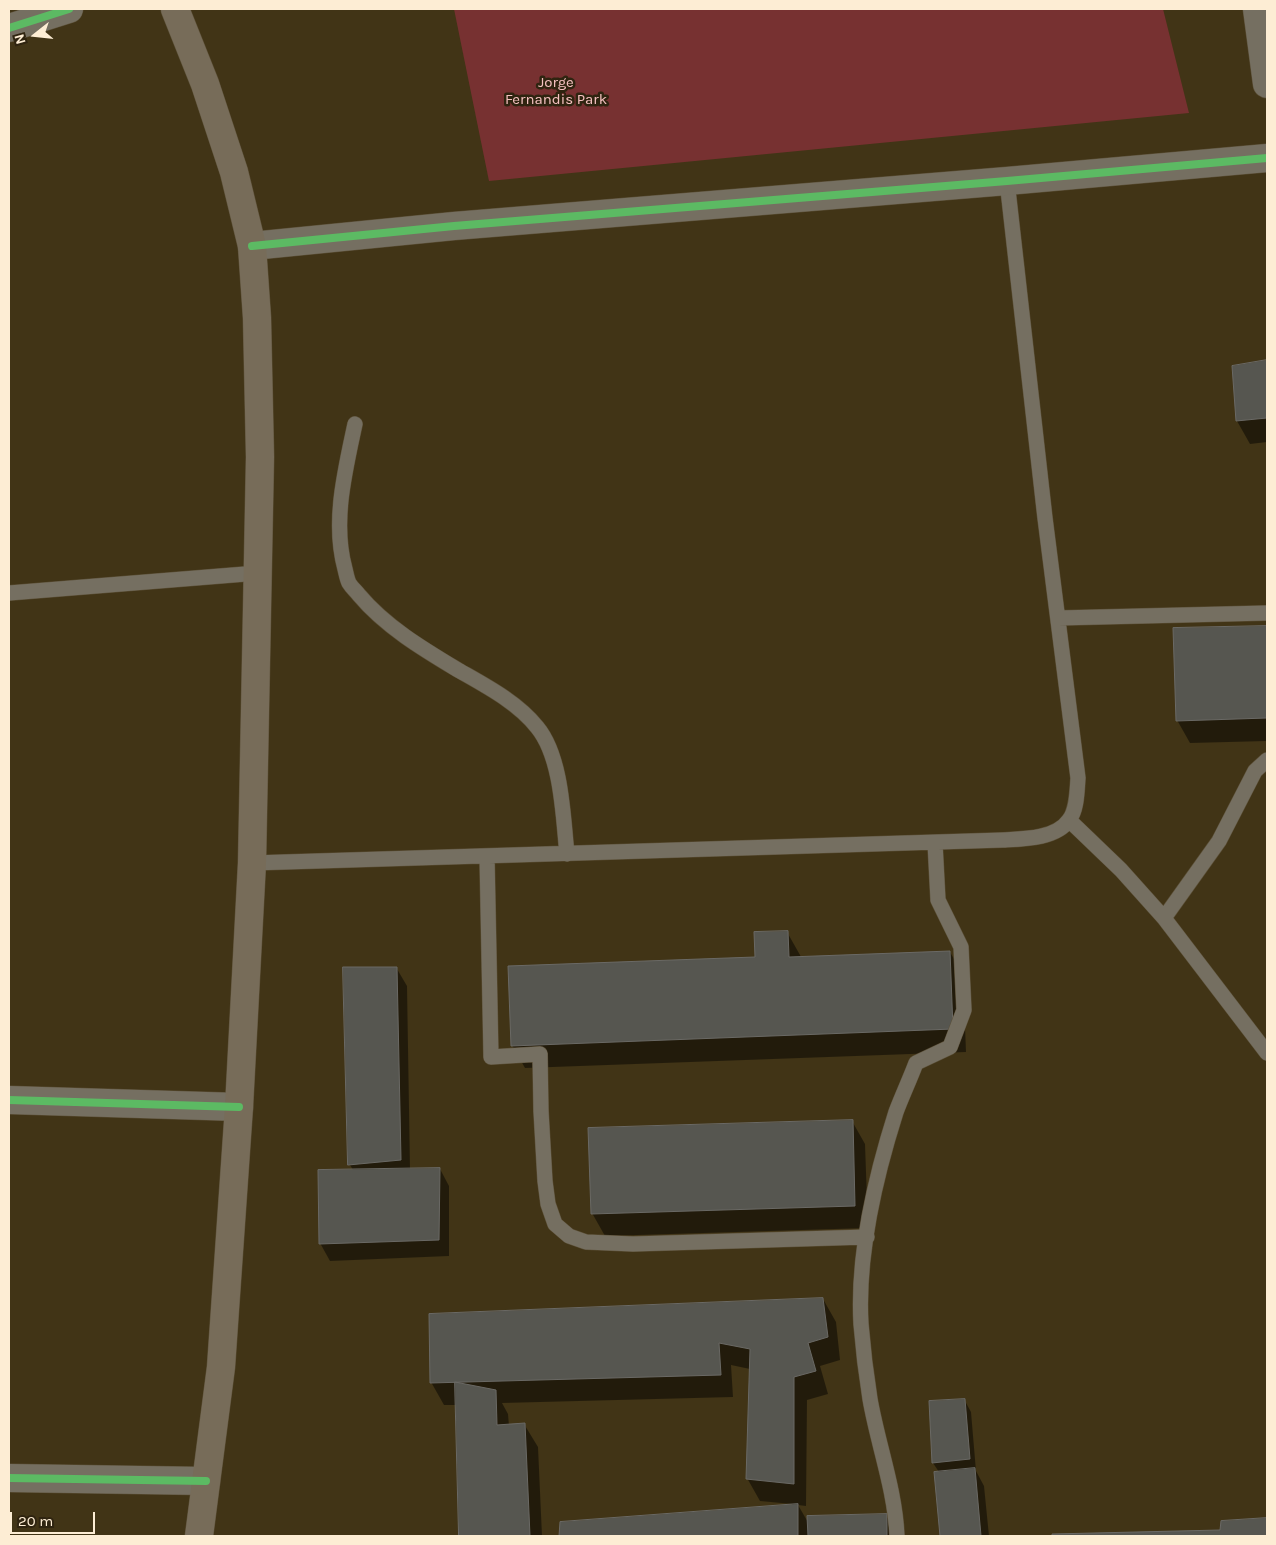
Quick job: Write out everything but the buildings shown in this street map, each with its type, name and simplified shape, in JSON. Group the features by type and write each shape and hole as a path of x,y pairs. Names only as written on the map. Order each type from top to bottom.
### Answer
{"main road":[{"path":"176,9 205,84 234,172 252,246 259,376 260,458 252,864 221,1367 199,1536"}],"street":[{"path":"9,28 69,9"},
{"path":"1257,9 1267,84"},
{"path":"252,246 454,226 1267,158"},
{"path":"9,1100 238,1107"},
{"path":"9,1478 206,1481"}],"lane":[{"path":"252,864 1033,839 1055,832 1069,820 1077,800 1078,778 1007,181"},
{"path":"355,424 343,481 339,523 341,554 349,583 388,624 517,707 538,728 551,752 560,788 567,854"},
{"path":"9,593 258,573"},
{"path":"1058,618 1267,613"},
{"path":"1164,918 1219,841 1255,771 1267,760"},
{"path":"1069,820 1120,870 1164,918 1266,1050"},
{"path":"897,1536 890,1480 870,1402 865,1367 861,1323 862,1269 879,1172 894,1119 916,1063 950,1047 964,1010 961,947 938,900 935,843"},
{"path":"486,856 491,1057 540,1054 545,1181 548,1204 555,1224 569,1236 586,1242 633,1244 867,1237"}],"green space":[{"name":"Jorge Fernandis Park","path":"454,9 1163,9 1189,113 489,181"}],"cycle path":[{"path":"9,28 69,9"},
{"path":"252,246 454,226 1267,158"},
{"path":"9,1100 239,1107"},
{"path":"9,1478 206,1481"}]}
